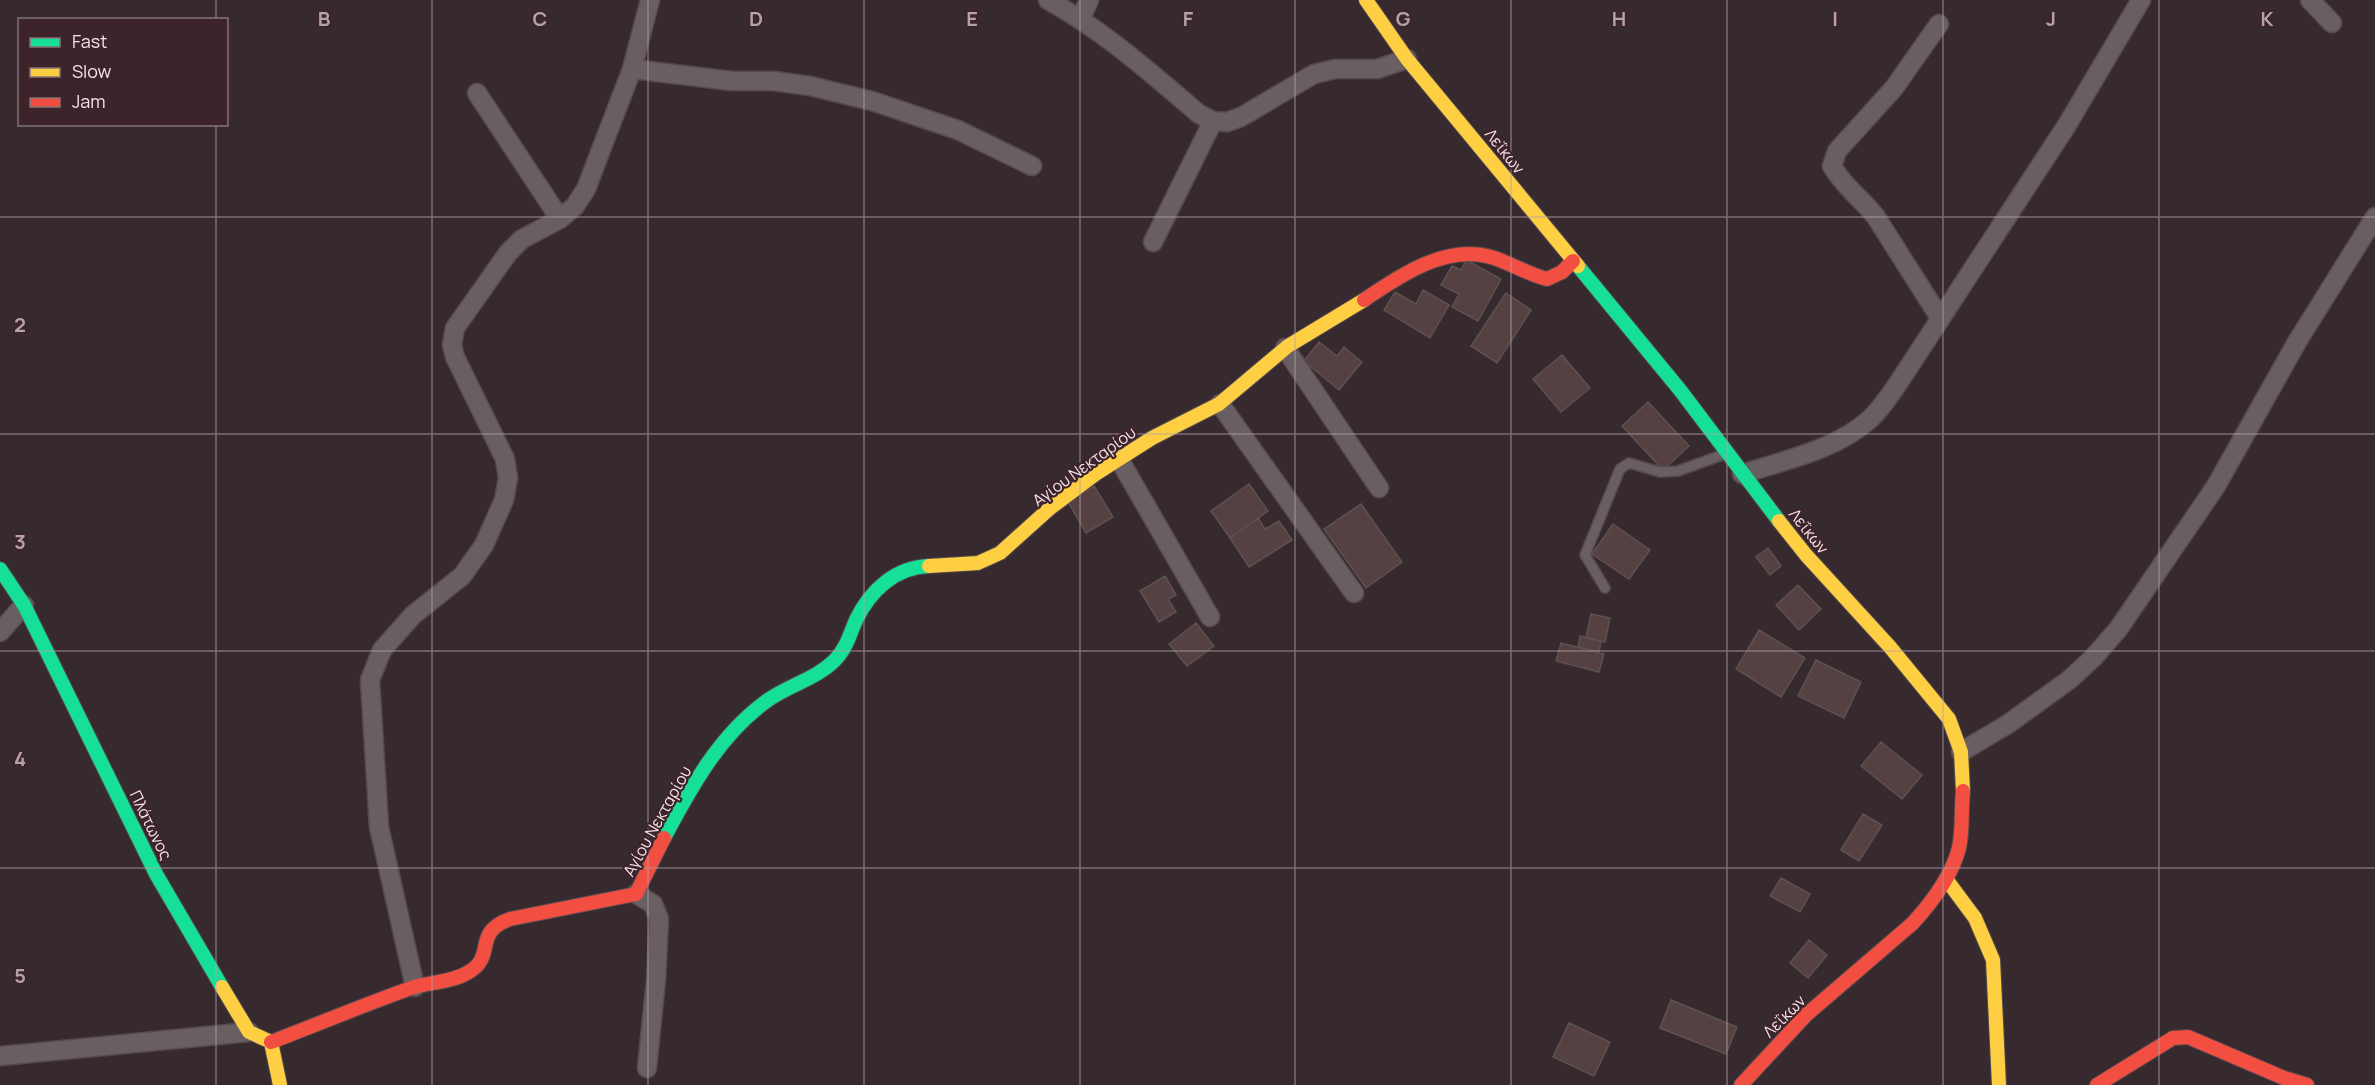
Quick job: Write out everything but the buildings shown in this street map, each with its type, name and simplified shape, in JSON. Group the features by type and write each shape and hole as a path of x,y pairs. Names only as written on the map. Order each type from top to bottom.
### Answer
{"street":[{"path":"415,987 379,826 370,680 381,650 413,615 462,576 484,545 504,500 508,478 505,459 454,357 452,345 455,328 508,253 522,239 560,219 575,206 586,189 632,69 650,0"},
{"path":"1048,0 1081,18 1119,46 1200,114 1213,121 1227,122 1241,117 1314,74 1335,69 1377,69 1407,59"},
{"path":"1081,18 1089,0"},
{"name":"Λεΐκων","path":"1366,0 1407,59 1680,390 1806,555 1936,700 1951,723 1961,752 1964,784 1959,847 1946,879 1914,923 1806,1016 1741,1085"},
{"path":"1742,474 1839,441 1862,426 1883,405 2067,125 2141,0"},
{"path":"2310,0 2332,23"},
{"path":"1939,24 1878,108 1837,151 1832,166 1839,179 1864,202 1876,217 1940,318"},
{"path":"632,69 732,81 774,81 810,86 872,102 958,130 1032,166"},
{"path":"477,93 560,219"},
{"path":"1153,242 1213,121"},
{"path":"1961,752 2008,724 2069,680 2093,658 2119,628 2221,478 2297,342 2375,217"},
{"name":"Αγίου Νεκταρίου","path":"271,1042 415,987 466,974 478,965 485,952 487,934 496,924 503,921 636,894 682,804 719,747 768,700 819,672 835,660 847,646 861,611 891,576 915,566 964,567 989,559 1016,541 1054,504 1119,459 1164,430 1220,404 1285,348 1432,261 1455,256 1481,255 1504,260 1547,279 1562,272 1573,261"},
{"path":"1285,348 1379,488"},
{"path":"1220,404 1354,593"},
{"path":"1119,459 1210,617"},
{"name":"Πλάτωνος","path":"0,569 24,605 156,874 249,1032"},
{"path":"0,632 24,605"},
{"path":"1946,879 1975,918 1994,960 1999,1085"},
{"path":"636,894 653,904 659,919 656,980 647,1068"},
{"path":"0,1056 249,1032 271,1042 280,1085"},
{"path":"2097,1085 2173,1038 2188,1037 2305,1085"}],"lane":[{"path":"1605,588 1586,555 1620,469 1629,463 1660,472 1678,471 1727,453"}],"traffic: fast":[{"path":"1578,266 1680,390 1779,521"},
{"path":"664,838 696,781 735,729 768,700 828,667 845,646 862,609 885,582 905,571 929,566"},
{"path":"0,569 24,605 156,874 222,987"}],"traffic: slow":[{"path":"1366,0 1407,59 1578,266"},
{"path":"929,566 978,563 1000,553 1049,509 1097,473 1152,438 1219,404 1288,346 1364,300"},
{"path":"1779,521 1806,555 1890,647 1949,719 1961,752 1963,791"},
{"path":"1946,879 1975,918 1993,960 1999,1085"},
{"path":"222,987 249,1032 271,1042 280,1085"}],"traffic: jam":[{"path":"1364,300 1408,272 1457,255 1474,254 1491,257 1547,279 1562,272 1573,261"},
{"path":"1741,1085 1806,1015 1913,923 1934,897 1952,869 1959,848 1963,791"},
{"path":"271,1042 414,987 467,973 481,959 491,931 510,919 636,894 664,838"},
{"path":"2097,1085 2173,1038 2188,1037 2284,1078 2307,1085"}]}
